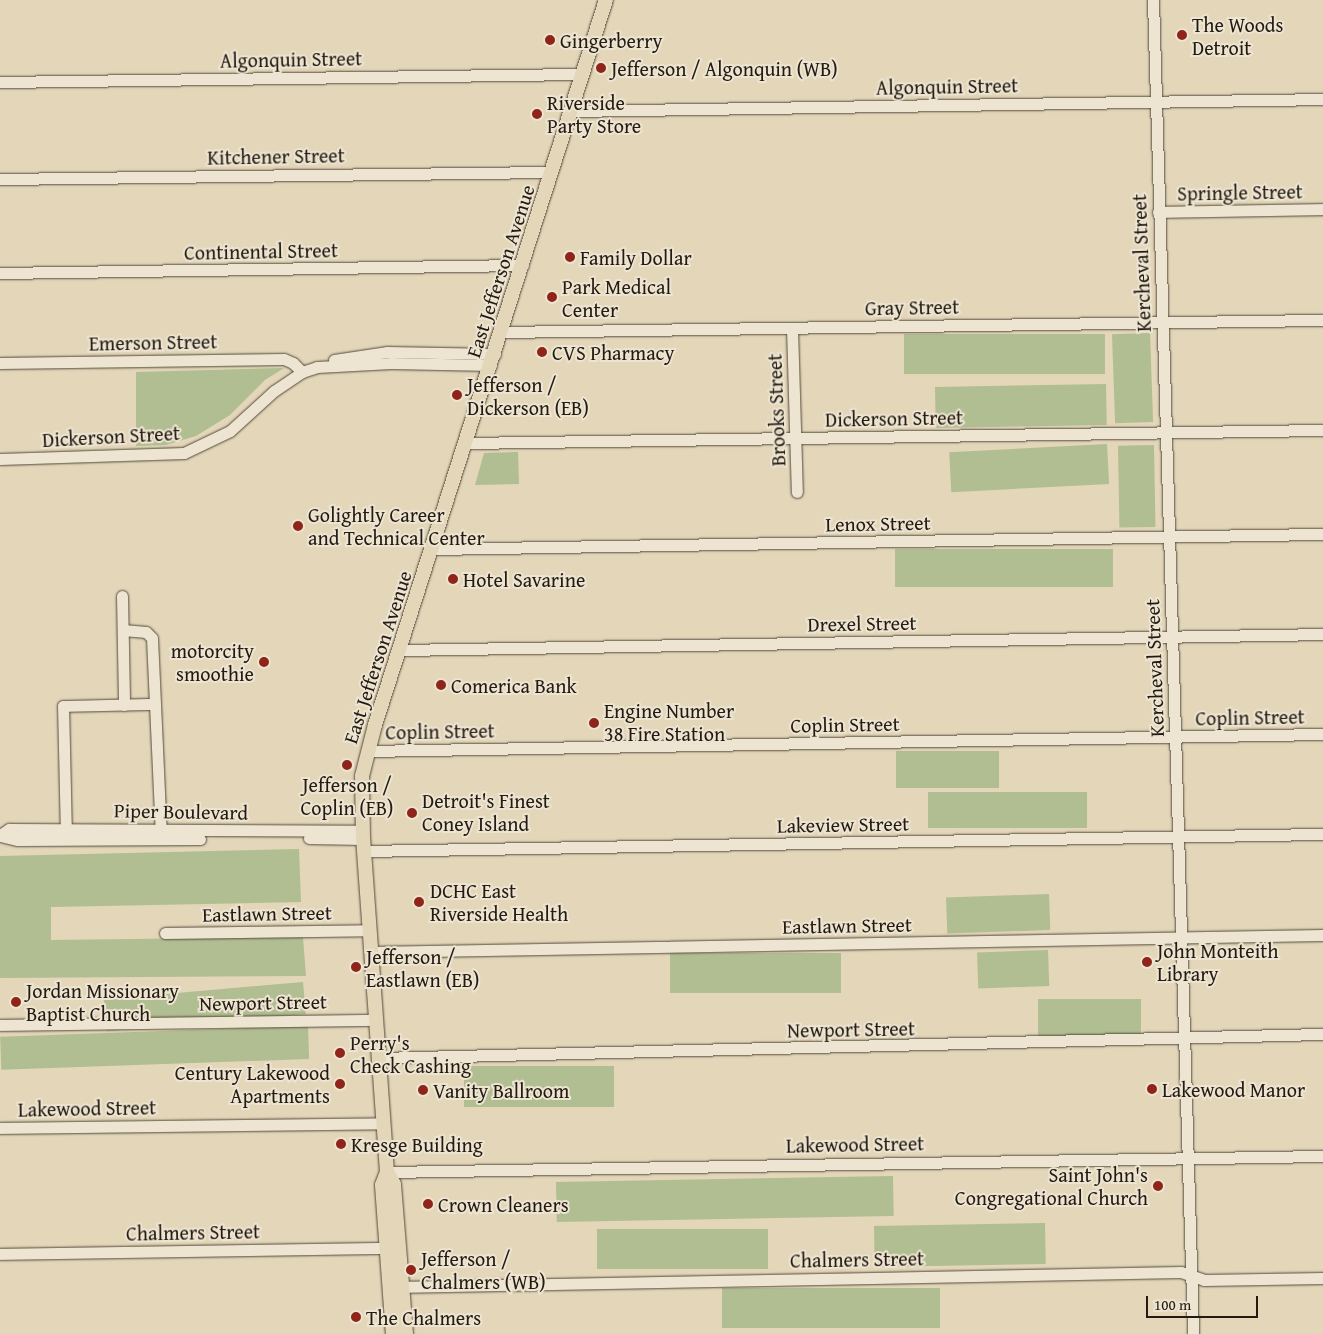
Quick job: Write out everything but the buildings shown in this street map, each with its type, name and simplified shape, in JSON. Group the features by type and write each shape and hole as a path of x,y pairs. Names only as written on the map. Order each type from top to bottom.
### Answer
{"main road":[{"name":"East Jefferson Avenue","path":"406,1334 387,1248 382,1185 387,1172 361,791 367,750 433,550 606,0"},
{"name":"East Jefferson Avenue","path":"387,1172 394,1184 397,1287 393,1334"}],"street":[{"name":"Kercheval Street","path":"1153,0 1193,1334"},
{"name":"Algonquin Street","path":"0,82 583,74"},
{"name":"Algonquin Street","path":"571,111 1323,99"},
{"name":"Kitchener Street","path":"0,179 552,172"},
{"name":"Springle Street","path":"1158,212 1323,209"},
{"name":"Continental Street","path":"0,274 523,265"},
{"name":"Gray Street","path":"501,332 1323,320"},
{"name":"Brooks Street","path":"792,328 797,492"},
{"name":"Dickerson Street","path":"0,459 184,453 230,430 274,390 302,372 332,360 387,352 493,359"},
{"name":"Emerson Street","path":"0,363 284,359 293,362 302,372"},
{"name":"Dickerson Street","path":"466,443 1323,430"},
{"name":"Lenox Street","path":"433,550 1323,534"},
{"path":"122,596 124,705"},
{"path":"122,630 146,632 152,638 153,704 159,744 161,834"},
{"name":"Drexel Street","path":"401,650 1323,634"},
{"path":"66,834 63,706 153,704"},
{"name":"Coplin Street","path":"367,750 1323,734"},
{"name":"Piper Boulevard","path":"0,835 8,829 66,834 161,834 363,840"},
{"name":"Lakeview Street","path":"363,840 1178,837 1323,834"},
{"name":"Eastlawn Street","path":"165,933 370,930"},
{"name":"Eastlawn Street","path":"371,952 1323,935"},
{"name":"Newport Street","path":"0,1024 376,1020"},
{"name":"Newport Street","path":"379,1058 1184,1040 1195,1036 1323,1034"},
{"name":"Lakewood Street","path":"0,1128 384,1123"},
{"name":"Lakewood Street","path":"387,1172 1323,1156"},
{"name":"Chalmers Street","path":"0,1254 387,1248"},
{"name":"Chalmers Street","path":"397,1287 1180,1272 1204,1280 1323,1278"}],"green space":[{"path":"1150,333 1153,422 1115,423 1112,334"},
{"path":"904,334 1105,334 1105,374 904,374"},
{"path":"284,368 265,380 230,415 196,436 166,445 136,446 136,372"},
{"path":"1106,384 1107,425 936,428 935,387"},
{"path":"1107,444 1109,484 951,492 949,452"},
{"path":"1154,445 1155,527 1119,528 1118,446"},
{"path":"518,452 519,484 475,485 484,453"},
{"path":"895,549 1113,549 1113,587 895,587"},
{"path":"896,751 999,751 999,788 896,788"},
{"path":"928,792 1087,792 1087,828 928,828"},
{"path":"299,849 301,902 51,907 51,940 303,937 306,976 0,978 0,856"},
{"path":"1049,894 1050,930 947,934 946,898"},
{"path":"1048,950 1049,986 978,988 977,952"},
{"path":"670,953 841,953 841,993 670,993"},
{"path":"303,982 306,1014 107,1031 104,999"},
{"path":"1038,999 1141,999 1141,1036 1038,1036"},
{"path":"308,1026 309,1059 1,1070 0,1037"},
{"path":"464,1066 614,1066 614,1107 464,1107"},
{"path":"893,1176 894,1216 557,1222 556,1182"},
{"path":"1045,1223 1046,1264 875,1267 874,1226"},
{"path":"597,1229 768,1229 768,1269 597,1269"},
{"path":"722,1288 940,1288 940,1328 722,1328"}],"place":[{"name":"The Woods Detroit","path":"1182,35"},
{"name":"Gingerberry","path":"550,40"},
{"name":"Jefferson / Algonquin (WB)","path":"601,68"},
{"name":"Riverside Party Store","path":"537,114"},
{"name":"Family Dollar","path":"570,257"},
{"name":"Park Medical Center","path":"552,297"},
{"name":"CVS Pharmacy","path":"542,352"},
{"name":"Jefferson / Dickerson (EB)","path":"457,395"},
{"name":"Golightly Career and Technical Center","path":"298,526"},
{"name":"Hotel Savarine","path":"453,579"},
{"name":"motorcity smoothie","path":"264,662"},
{"name":"Comerica Bank","path":"441,685"},
{"name":"Engine Number 38 Fire Station","path":"594,723"},
{"name":"Jefferson / Coplin (EB)","path":"347,765"},
{"name":"Detroit's Finest Coney Island","path":"412,813"},
{"name":"DCHC East Riverside Health","path":"419,902"},
{"name":"John Monteith Library","path":"1147,962"},
{"name":"Jefferson / Eastlawn (EB)","path":"356,967"},
{"name":"Jordan Missionary Baptist Church","path":"16,1002"},
{"name":"Perry's Check Cashing","path":"340,1053"},
{"name":"Century Lakewood Apartments","path":"340,1084"},
{"name":"Lakewood Manor","path":"1152,1089"},
{"name":"Vanity Ballroom","path":"423,1090"},
{"name":"Kresge Building","path":"341,1144"},
{"name":"Saint John's Congregational Church","path":"1158,1186"},
{"name":"Crown Cleaners","path":"428,1204"},
{"name":"Jefferson / Chalmers (WB)","path":"411,1270"},
{"name":"The Chalmers","path":"356,1317"}]}
